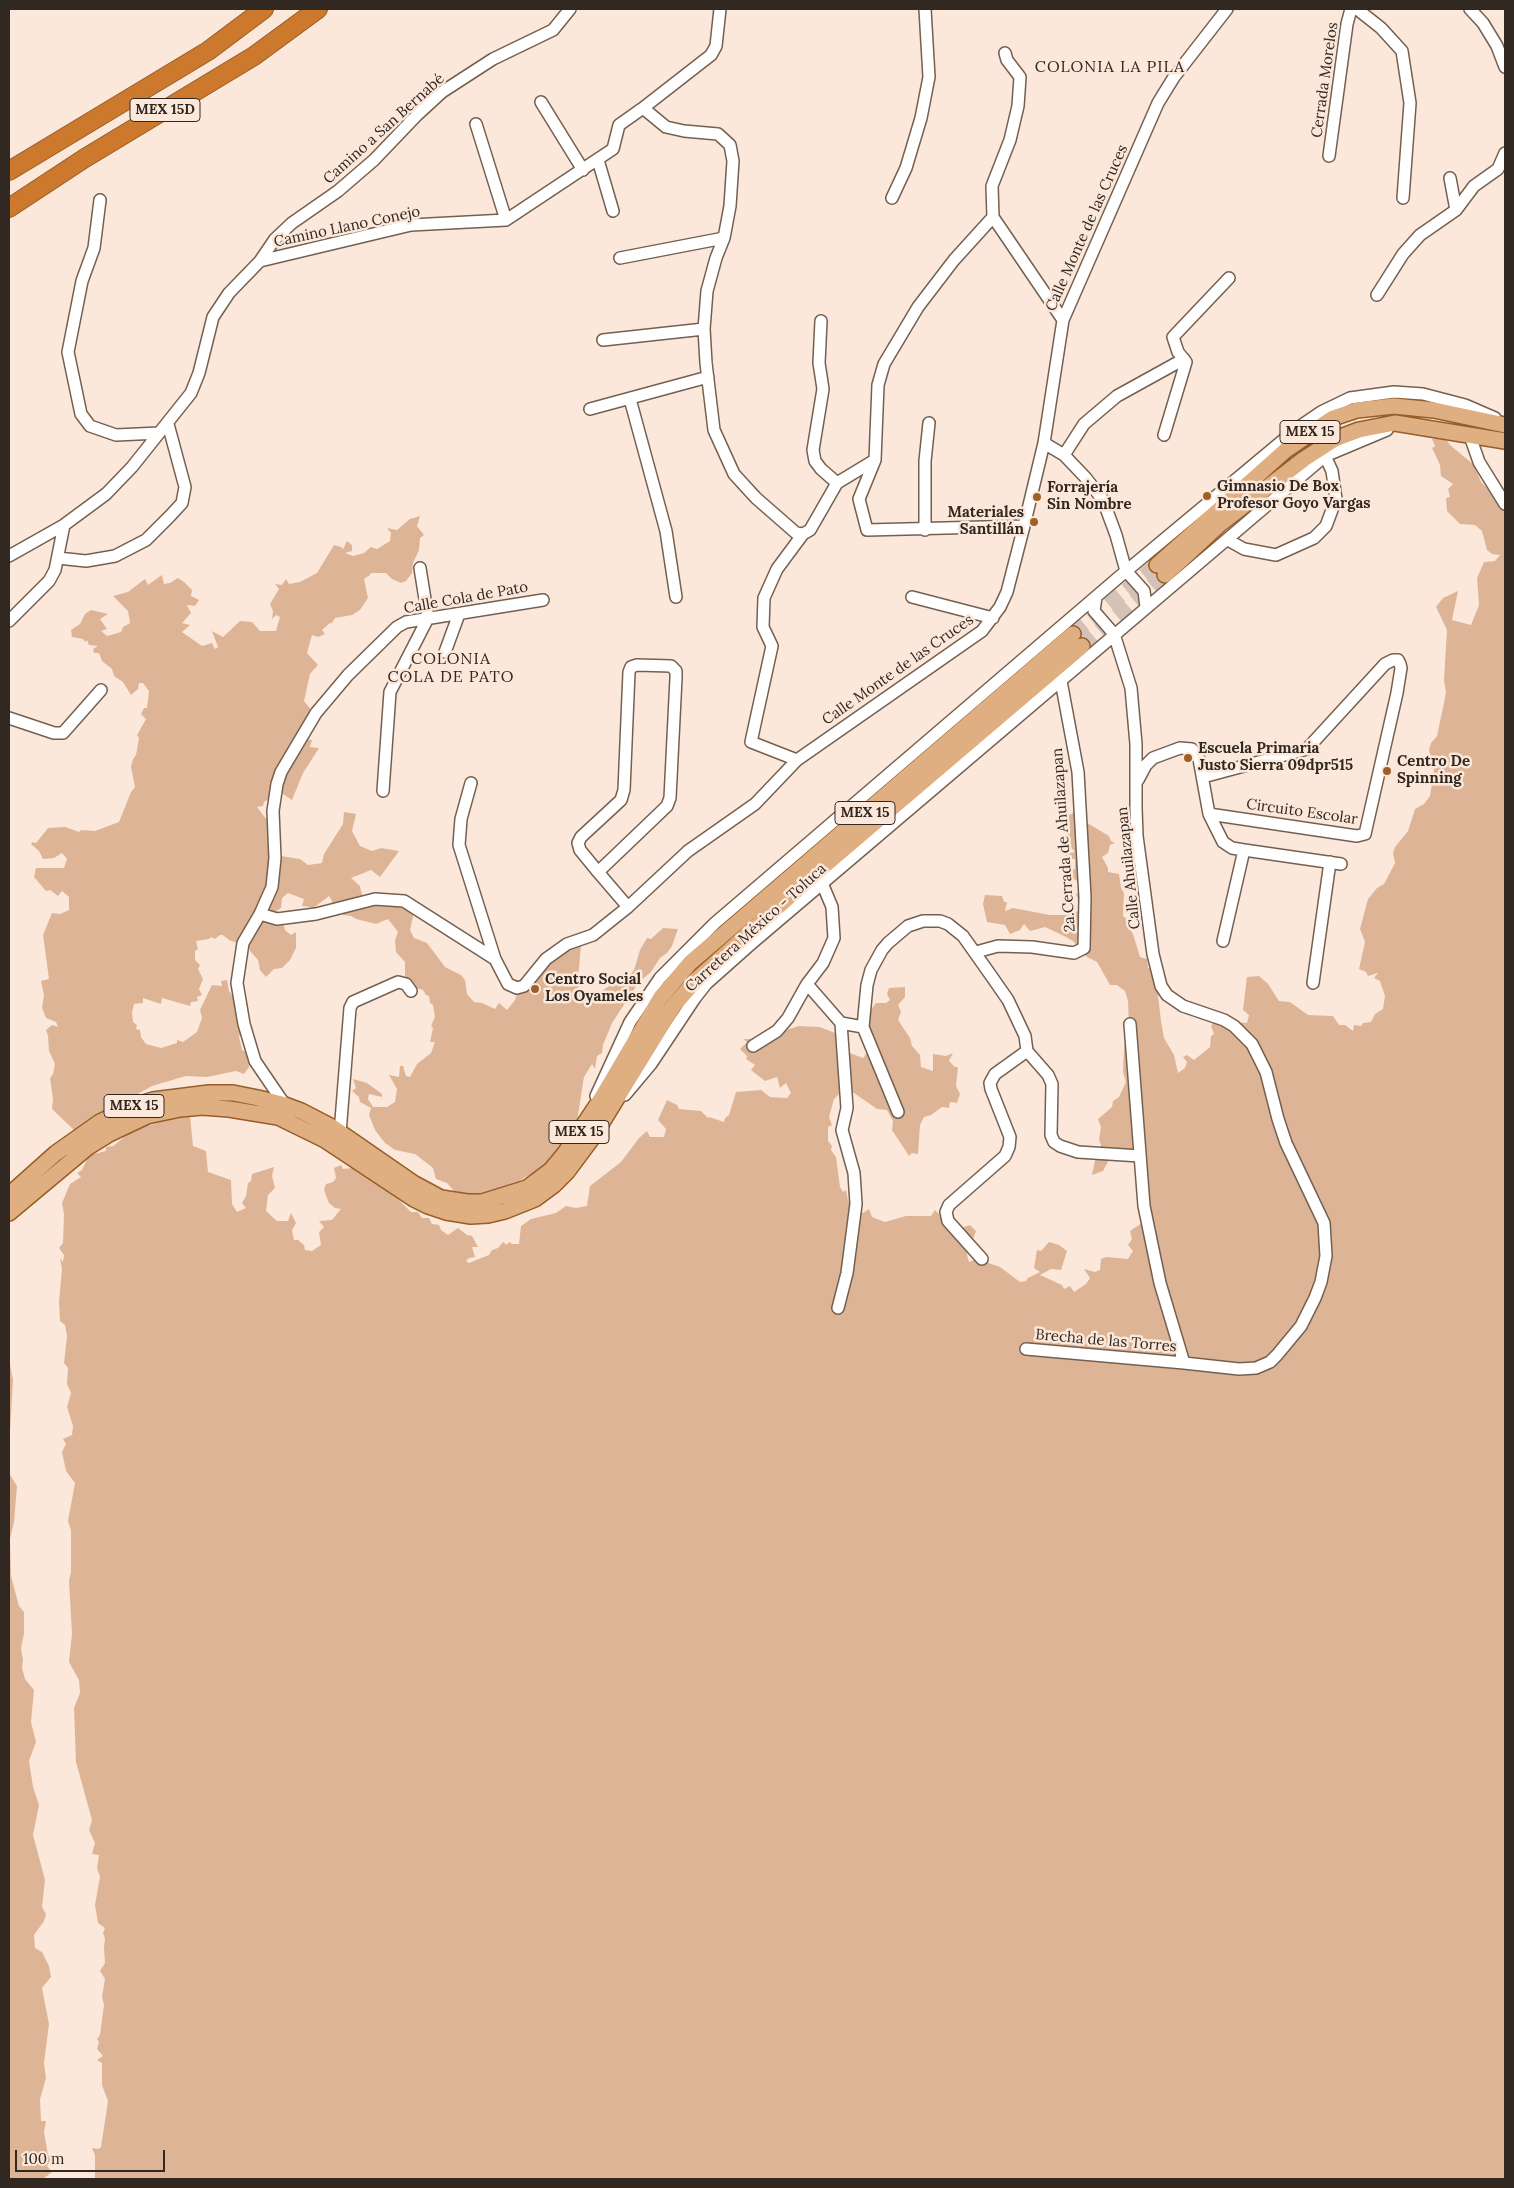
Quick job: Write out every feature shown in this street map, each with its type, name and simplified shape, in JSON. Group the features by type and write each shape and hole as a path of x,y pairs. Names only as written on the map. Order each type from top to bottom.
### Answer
{"highway":[{"name":"MEX 15D","path":"9,171 208,51 264,9"},
{"name":"MEX 15D","path":"9,208 85,158 254,56 318,9"}],"main road":[{"name":"MEX 15","path":"1505,424 1434,410 1394,406 1358,410 1333,418 1286,450 1161,570 1320,448 1359,430 1383,424 1404,424 1505,441"},
{"name":"Carretera México - Toluca","path":"9,1195 56,1153 81,1134 133,1106 153,1100 209,1093 233,1094 285,1105 332,1127 413,1183 434,1195 449,1200 482,1202 527,1188 543,1176 565,1153 601,1099 661,997 690,963 1078,640 697,979 674,1006 607,1116 566,1172 554,1185 522,1205 488,1215 458,1214 428,1206 325,1140 278,1117 229,1109 202,1107 154,1114 109,1134 88,1147 9,1213"}],"street":[{"name":"Camino a San Bernabé","path":"159,433 191,393 199,373 213,317 229,293 260,261 275,239 292,223 352,179 442,92 493,59 553,30 570,9"},
{"name":"Camino Llano Conejo","path":"260,261 411,225 506,220 613,149 619,125 711,55 716,46 720,9"},
{"path":"892,198 906,168 921,118 927,85 925,9"},
{"name":"Calle Monte de las Cruces","path":"495,959 508,984 517,988 524,986 546,959 567,944 592,935 628,908 688,851 754,804 797,760 969,641 993,618 1007,592 1044,442 1063,320 1158,103 1174,77 1227,9"},
{"name":"Cerrada Morelos","path":"1329,156 1347,24 1351,9"},
{"path":"1357,9 1381,28 1402,51 1410,103 1403,198"},
{"path":"1470,9 1483,23 1497,46 1505,67"},
{"path":"1005,53 1007,60 1020,78 1018,106 1010,140 992,186 993,217 1063,320"},
{"path":"541,102 584,170"},
{"path":"643,108 666,127 684,131 718,134 730,145 733,161 730,206 724,238 716,258 707,291 704,329 714,430 734,474 756,498 796,533 804,534"},
{"path":"476,124 506,220"},
{"path":"1377,295 1403,254 1420,235 1456,210 1474,186 1498,168 1505,153"},
{"path":"598,160 613,211"},
{"path":"1450,178 1456,210"},
{"path":"100,200 94,248 82,282 68,352 81,414 90,426 116,435 159,433"},
{"path":"993,217 954,260 918,307 884,364 878,385 875,460 860,499 867,530 1024,526"},
{"path":"620,258 724,238"},
{"path":"1164,435 1186,362 1178,352 1173,337 1229,278"},
{"path":"821,321 819,363 823,390 813,450 815,461 820,469 837,483"},
{"path":"603,340 704,329"},
{"path":"1064,454 1084,424 1117,396 1184,359"},
{"path":"590,409 708,377"},
{"path":"584,1124 630,1022 660,978 680,957 723,916 1126,571 1300,427 1321,412 1350,398 1394,392 1423,394 1465,405 1505,424"},
{"path":"630,398 666,531 676,597"},
{"path":"924,530 925,461 929,423"},
{"path":"58,558 86,560 115,556 146,540 182,503 185,487 168,424"},
{"path":"607,1116 652,1064 706,984 822,883 1325,456 1368,436 1404,424"},
{"path":"9,556 64,526 106,494 159,433"},
{"path":"1470,436 1479,462 1505,504"},
{"path":"1044,442 1064,454 1103,500 1116,535 1126,571 1144,591 1146,607"},
{"path":"1228,540 1244,549 1276,555 1314,538 1326,526 1336,499 1332,471 1325,456"},
{"path":"797,760 751,742 772,646 763,627 764,598 777,569 804,534 810,530 837,483 875,460"},
{"path":"9,621 49,581 58,558 64,526"},
{"path":"383,791 390,692 428,618 420,568"},
{"path":"912,597 993,618"},
{"path":"1096,597 1094,611 1114,634"},
{"name":"Calle Cola de Pato","path":"285,1105 255,1061 244,1024 238,983 244,943 272,887 275,858 274,812 277,784 287,761 316,713 348,674 397,626 406,622 428,618 543,600"},
{"path":"445,652 459,614"},
{"name":"Calle Ahuilazapan","path":"1114,634 1131,688 1136,744 1138,836 1153,954 1161,986 1167,995 1183,1006 1224,1020 1234,1026"},
{"name":"Circuito Escolar","path":"1203,777 1307,749 1385,664 1398,660 1401,668 1393,712 1364,834 1357,836 1209,814"},
{"path":"598,872 667,806 670,798 676,678 676,671 671,666 637,665 631,667 629,672 624,790 621,800 581,837 578,843 580,850 598,872 628,908"},
{"name":"2a.Cerrada de Ahuilazapan","path":"976,952 998,946 1032,947 1074,953 1084,948 1085,897 1078,772 1061,681"},
{"path":"9,718 54,733 63,732 101,690"},
{"path":"1137,781 1146,765 1153,758 1180,748 1192,748 1203,777 1209,814 1223,842 1232,848 1336,863 1313,983"},
{"path":"471,783 461,819 459,845 495,959"},
{"path":"1223,941 1244,850"},
{"path":"753,1046 777,1031 788,1018 807,984 824,963 834,938 832,907 822,883"},
{"path":"260,914 277,919 316,914 375,899 404,901 495,959"},
{"path":"898,1112 863,1027 867,985 874,963 882,950 908,926 923,921 940,921 948,924 962,936 976,952 1008,1000 1025,1036 1027,1051 1048,1075 1052,1084 1051,1135 1054,1142 1078,1152 1140,1156"},
{"path":"340,1133 349,1018 353,1002 398,982 406,984 412,991"},
{"path":"807,984 841,1023 847,1108 842,1130 854,1173 856,1204 846,1272 838,1308"},
{"path":"841,1023 863,1027"},
{"path":"1130,1024 1144,1206 1160,1283 1184,1363"},
{"name":"Brecha de las Torres","path":"1026,1349 1224,1367 1256,1368 1270,1362 1301,1326 1315,1298 1324,1269 1326,1242 1324,1224 1286,1142 1262,1059 1252,1044 1234,1026"},
{"path":"982,1259 948,1221 946,1212 949,1204 1005,1156 1009,1147 1010,1137 990,1083 995,1074 1027,1051"}],"shaded area":[{"path":"1432,439 1446,439 1450,445 1474,465 1481,482 1505,507 1505,2179 95,2179 95,2155 92,2148 98,2149 101,2147 108,2101 102,2085 102,2063 97,2060 103,2056 97,2049 99,2042 97,2039 100,2035 104,2005 102,1997 105,1979 100,1971 105,1963 105,1939 103,1933 105,1928 98,1923 95,1905 100,1877 97,1868 99,1855 92,1854 95,1843 89,1830 92,1820 76,1762 74,1708 80,1693 79,1680 69,1662 72,1634 69,1581 71,1572 71,1530 68,1521 75,1483 66,1471 62,1452 66,1444 63,1439 72,1435 73,1426 67,1407 71,1393 67,1384 68,1368 64,1363 67,1336 65,1325 60,1321 59,1302 62,1269 60,1258 63,1262 64,1255 59,1248 63,1243 64,1214 62,1203 70,1184 81,1177 77,1173 82,1170 89,1155 106,1151 106,1147 113,1146 137,1127 151,1125 168,1119 190,1116 193,1146 206,1151 208,1172 231,1180 232,1204 237,1212 246,1208 242,1203 252,1174 274,1167 272,1176 275,1188 268,1195 266,1211 277,1221 288,1221 291,1213 296,1223 292,1230 294,1240 298,1240 304,1245 305,1250 312,1251 321,1245 319,1232 324,1227 319,1221 332,1220 341,1209 335,1208 329,1203 324,1190 326,1184 333,1182 336,1178 334,1168 341,1165 343,1169 353,1168 368,1173 389,1189 394,1197 411,1212 418,1212 422,1218 429,1218 432,1224 439,1225 441,1230 448,1235 458,1228 467,1235 472,1236 478,1247 472,1247 475,1257 469,1258 466,1261 469,1263 489,1255 492,1250 498,1248 503,1242 507,1245 509,1242 519,1244 521,1226 531,1219 556,1213 566,1206 576,1208 587,1206 590,1186 621,1162 639,1138 647,1131 650,1137 664,1137 666,1129 658,1120 667,1100 677,1105 679,1109 701,1111 708,1118 724,1122 725,1118 729,1115 736,1092 761,1090 770,1097 787,1098 791,1093 786,1083 780,1088 777,1077 765,1081 751,1070 755,1065 746,1059 747,1056 740,1049 747,1042 743,1039 757,1039 799,1026 820,1027 835,1033 842,1050 863,1058 872,1046 866,1016 876,1003 886,1003 890,1000 887,994 889,988 905,987 905,997 898,1005 901,1012 898,1020 910,1038 912,1046 920,1055 921,1067 933,1071 933,1054 946,1056 953,1053 949,1061 955,1067 958,1067 956,1086 960,1094 957,1103 950,1102 949,1108 942,1107 931,1115 924,1117 920,1125 918,1154 912,1153 909,1156 892,1130 893,1121 887,1110 877,1109 854,1093 841,1092 834,1099 829,1117 832,1125 828,1127 828,1141 836,1157 840,1187 843,1192 846,1190 848,1201 863,1213 869,1209 872,1217 885,1222 906,1216 931,1216 935,1210 942,1217 961,1228 970,1225 976,1231 973,1239 970,1238 967,1255 969,1262 977,1259 1000,1267 1020,1282 1026,1281 1040,1272 1034,1268 1037,1250 1041,1251 1049,1242 1059,1245 1067,1251 1061,1270 1051,1269 1040,1275 1062,1285 1064,1289 1070,1286 1074,1292 1086,1284 1090,1278 1084,1269 1095,1272 1100,1270 1101,1259 1106,1257 1128,1259 1133,1251 1128,1245 1132,1239 1130,1231 1146,1220 1144,1159 1110,1158 1103,1171 1092,1175 1096,1156 1099,1154 1101,1145 1099,1140 1101,1127 1098,1119 1112,1107 1113,1101 1119,1097 1126,1082 1123,1072 1124,1047 1129,1029 1128,1001 1125,991 1117,985 1110,985 1097,962 1087,957 1073,941 1045,927 1030,931 1024,924 1020,930 1010,934 1005,925 987,922 983,904 985,895 1002,896 1004,902 1007,902 1005,911 1013,908 1050,915 1072,915 1078,911 1081,907 1076,894 1080,892 1080,883 1068,875 1067,870 1075,869 1075,859 1066,859 1065,854 1075,852 1065,841 1069,815 1072,814 1076,806 1082,818 1109,836 1111,841 1115,843 1110,845 1108,853 1102,857 1108,872 1119,874 1121,888 1124,893 1123,916 1127,919 1128,927 1133,934 1140,957 1147,959 1148,968 1163,970 1165,977 1161,980 1158,996 1161,1021 1164,1038 1174,1055 1178,1073 1185,1068 1187,1062 1183,1057 1187,1055 1194,1060 1210,1047 1211,1036 1214,1034 1211,1026 1219,1015 1234,1022 1247,1023 1249,1015 1243,1010 1247,977 1259,976 1268,984 1279,1001 1290,1002 1308,1015 1333,1016 1339,1025 1345,1025 1353,1031 1354,1025 1361,1026 1363,1023 1371,1022 1375,1014 1383,1009 1385,996 1380,981 1374,978 1378,973 1368,976 1366,972 1359,969 1365,942 1360,929 1368,899 1377,888 1384,884 1395,863 1393,853 1395,847 1408,831 1415,809 1424,804 1430,796 1434,769 1429,750 1431,743 1437,736 1446,693 1444,680 1447,630 1436,607 1443,598 1458,591 1452,620 1471,625 1479,605 1477,578 1484,562 1495,561 1500,555 1492,554 1487,550 1482,531 1475,525 1460,524 1447,511 1446,498 1450,497 1448,489 1453,484 1441,476 1440,465 1432,448 1435,446"},
{"path":"420,516 417,526 424,535 420,538 419,550 413,563 412,573 406,581 401,583 392,579 386,573 371,573 364,579 368,598 360,610 352,615 335,618 332,623 322,630 325,634 318,637 312,635 307,653 318,665 310,674 304,701 312,711 309,740 312,740 310,747 319,748 303,773 292,800 280,792 264,802 263,806 257,807 270,824 267,826 274,851 281,856 300,859 308,865 322,863 324,854 343,824 344,812 356,814 352,831 360,846 372,851 381,848 399,851 380,877 371,870 351,878 360,886 362,895 403,904 414,912 410,930 414,938 427,943 445,967 461,975 465,980 467,994 474,1002 482,1003 495,1009 499,1003 507,1010 515,1000 520,984 576,942 581,946 579,987 576,990 586,998 595,996 612,984 621,974 629,976 634,970 640,950 647,938 651,939 663,928 678,929 672,946 660,958 651,972 639,982 612,1023 603,1045 602,1053 597,1056 595,1069 592,1064 584,1077 577,1121 568,1129 565,1143 560,1146 556,1155 538,1172 525,1177 507,1192 473,1197 455,1192 447,1183 436,1179 433,1168 415,1154 395,1150 385,1143 375,1130 369,1115 371,1108 360,1102 359,1097 352,1091 356,1088 353,1079 367,1083 382,1094 382,1097 369,1094 368,1099 373,1107 387,1107 395,1102 397,1089 389,1075 399,1077 400,1066 403,1066 406,1076 410,1077 417,1064 431,1053 435,1042 430,1042 433,1028 431,1026 435,1017 433,1005 430,1003 429,996 423,990 413,987 405,981 405,962 396,952 395,940 398,932 388,919 376,924 343,915 340,909 332,913 332,901 329,896 312,909 302,906 304,899 288,893 282,898 281,908 276,911 281,915 285,930 291,935 296,932 296,948 290,960 282,968 274,969 266,977 260,970 258,960 250,951 248,943 242,945 229,940 223,935 215,939 211,937 196,941 198,949 195,951 195,960 200,965 198,969 203,979 199,989 202,995 197,997 198,1001 191,1002 190,1006 162,998 161,1004 143,998 143,1003 134,1004 132,1013 133,1022 137,1025 136,1029 140,1030 141,1037 146,1044 161,1048 177,1043 177,1040 183,1042 197,1032 202,1018 200,1010 212,985 222,986 221,981 227,980 229,991 234,998 241,1002 238,1029 241,1031 239,1037 242,1050 248,1053 249,1067 244,1074 236,1071 207,1077 186,1076 152,1086 136,1095 116,1101 107,1114 75,1131 52,1109 53,1099 50,1078 55,1064 49,1051 46,1030 52,1025 58,1027 56,1022 46,1018 42,1008 44,995 41,981 49,979 43,935 52,913 60,914 69,910 69,897 62,891 58,896 50,890 46,891 34,877 36,868 64,868 67,859 62,853 54,858 43,859 39,851 31,844 32,842 36,843 48,828 65,827 79,832 81,830 95,831 119,822 131,792 135,787 131,767 136,755 139,738 137,735 146,719 141,714 144,708 147,708 149,691 143,683 139,683 138,689 131,695 123,682 114,676 112,669 102,661 99,653 94,653 93,649 98,646 89,645 87,640 85,642 83,639 72,637 71,630 80,624 85,614 91,610 108,614 100,619 107,629 101,631 107,636 121,632 123,627 130,623 128,611 113,596 128,592 145,579 148,585 162,575 164,584 178,578 184,582 192,590 191,596 199,600 195,606 187,605 191,613 182,623 190,625 182,632 202,646 212,643 215,649 218,647 212,631 223,637 240,621 252,622 260,631 276,631 280,617 276,615 272,619 273,611 270,604 279,589 275,584 282,585 286,579 289,584 300,582 317,573 334,545 343,549 347,541 352,545 352,551 345,553 353,556 364,553 371,547 377,549 390,541 391,533 387,528 397,530 410,519"},
{"path":"9,1336 10,1365 13,1380 9,1450"},
{"path":"9,1473 17,1486 14,1522 10,1539 11,1576 19,1606 24,1612 24,1634 21,1648 22,1668 25,1679 34,1690 31,1722 36,1742 29,1761 33,1787 39,1805 33,1835 45,1880 42,1907 46,1914 44,1921 34,1935 35,1948 42,1952 49,1966 51,1977 42,1988 49,2024 44,2063 46,2078 40,2099 41,2121 46,2121 44,2132 48,2155 51,2159 47,2166 52,2172 43,2179 9,2179"}],"tunnel":[{"path":"1073,634 1157,565"},
{"path":"1082,646 1165,575"}],"place":[{"name":"Gimnasio De Box Profesor Goyo Vargas","path":"1207,496"},
{"name":"Forrajería Sin Nombre","path":"1037,497"},
{"name":"Materiales Santillán","path":"1034,522"},
{"name":"Escuela Primaria Justo Sierra 09dpr515","path":"1188,758"},
{"name":"Centro De Spinning","path":"1387,771"},
{"name":"Centro Social Los Oyameles","path":"535,989"}],"district":[{"name":"COLONIA LA PILA","path":"1110,67"},
{"name":"COLONIA COLA DE PATO","path":"451,668"}]}
